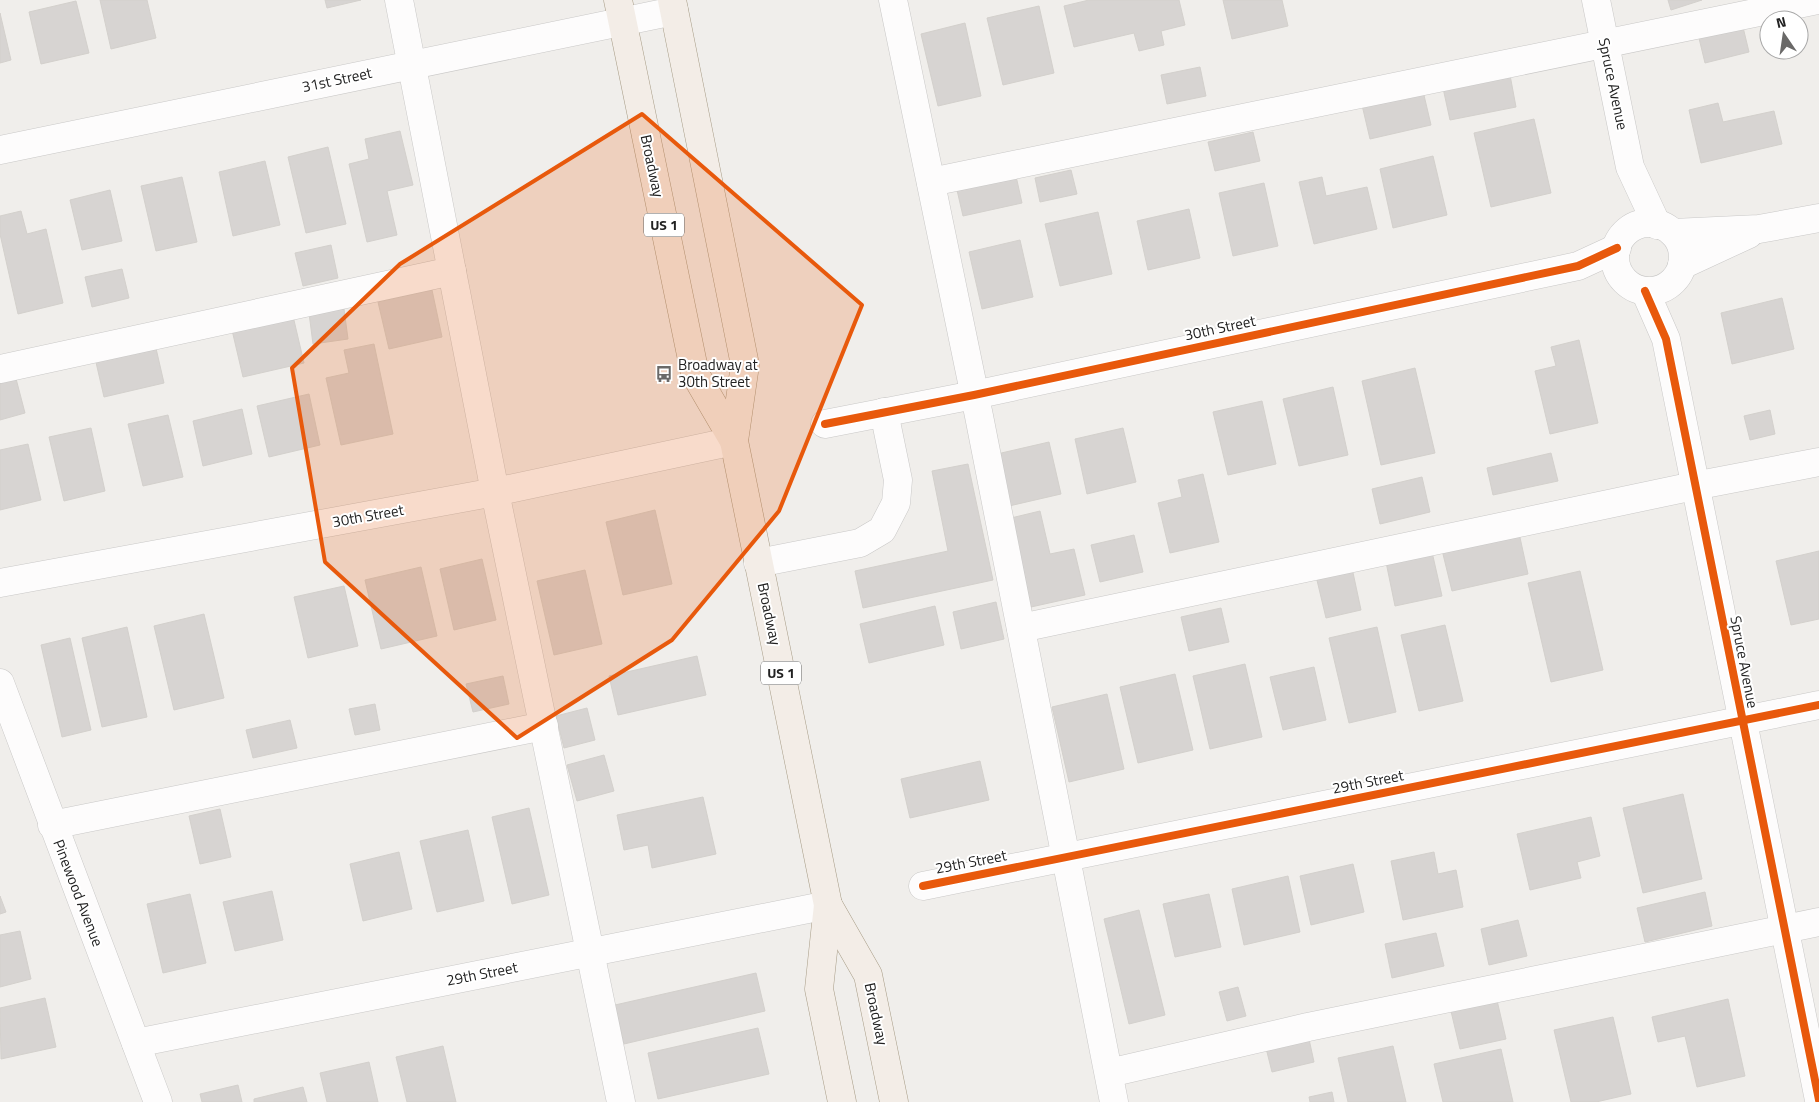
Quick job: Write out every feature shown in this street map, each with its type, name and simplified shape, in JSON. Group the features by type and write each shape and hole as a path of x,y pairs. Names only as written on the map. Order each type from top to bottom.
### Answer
{"main road":[{"name":"Broadway","path":"673,5 744,365 734,441 828,905 819,989 842,1102"},
{"name":"Broadway","path":"620,11 695,374 734,441"},
{"name":"Broadway","path":"828,905 868,975 894,1102"}],"street":[{"path":"399,0 495,492 621,1102"},
{"path":"893,0 1021,628 1114,1102"},
{"name":"Spruce Avenue","path":"1596,0 1630,167 1665,229"},
{"path":"931,182 1818,0"},
{"name":"31st Street","path":"0,150 412,65 620,11 673,5"},
{"name":"Spruce Avenue","path":"1622,240 1630,167"},
{"path":"1759,229 1677,274 1655,291 1635,285 1615,259 1622,240 1641,224 1665,229 1759,229 1819,218"},
{"path":"1665,229 1682,247 1677,274"},
{"name":"30th Street","path":"825,424 1578,266 1622,240"},
{"name":"30th Street","path":"1578,266 1635,285"},
{"path":"0,370 452,272"},
{"name":"Spruce Avenue","path":"1666,339 1677,274"},
{"name":"Spruce Avenue","path":"1635,285 1666,339 1694,486 1819,1100"},
{"path":"758,563 860,543 882,530 896,503 898,480 884,412"},
{"name":"30th Street","path":"0,583 495,492 734,441"},
{"path":"1021,628 1694,486 1819,462"},
{"name":"Pinewood Avenue","path":"0,683 158,1102"},
{"name":"29th Street","path":"923,886 1819,705"},
{"path":"52,825 544,726"},
{"name":"29th Street","path":"136,1043 828,905"},
{"path":"1108,1073 1308,1027 1819,922"}],"highlighted area":[{"path":"642,114 862,305 779,511 672,640 517,738 325,562 292,368 400,264"}],"building":[{"path":"100,0 147,0 156,38 111,49"},
{"path":"325,0 361,0 327,8"},
{"path":"1089,0 1179,0 1185,25 1161,31 1164,45 1139,51 1134,33 1074,47 1064,6"},
{"path":"1223,0 1282,0 1288,26 1232,39"},
{"path":"1668,0 1702,0 1671,10"},
{"path":"76,1 89,53 41,64 29,12"},
{"path":"1039,6 1054,73 1003,85 987,18"},
{"path":"0,13 11,60 0,63"},
{"path":"965,23 981,96 938,106 921,34"},
{"path":"1742,23 1749,52 1705,63 1698,34"},
{"path":"1200,67 1206,96 1167,104 1161,75"},
{"path":"1510,75 1516,107 1450,120 1443,88"},
{"path":"1423,91 1431,125 1370,139 1362,105"},
{"path":"1718,103 1723,122 1774,111 1782,144 1701,163 1689,110"},
{"path":"1534,119 1551,193 1491,207 1474,133"},
{"path":"400,131 413,185 387,191 397,235 367,242 349,164 369,159 365,139"},
{"path":"1253,132 1260,161 1215,171 1208,142"},
{"path":"328,147 346,224 306,233 288,157"},
{"path":"1433,156 1447,215 1393,228 1380,169"},
{"path":"265,161 280,225 233,236 219,172"},
{"path":"1071,170 1077,194 1040,202 1035,178"},
{"path":"1016,176 1022,203 963,216 957,190"},
{"path":"182,177 197,242 156,251 141,186"},
{"path":"1322,177 1326,196 1367,187 1377,229 1314,244 1299,182"},
{"path":"1264,183 1278,246 1233,256 1219,193"},
{"path":"110,190 122,241 82,250 70,200"},
{"path":"1189,209 1200,258 1148,270 1137,221"},
{"path":"21,211 27,234 46,229 63,303 18,314 0,234 0,216"},
{"path":"1098,212 1112,274 1060,286 1045,224"},
{"path":"1020,240 1033,297 982,309 969,252"},
{"path":"331,245 338,278 303,286 295,253"},
{"path":"122,269 129,298 92,307 85,277"},
{"path":"432,290 442,337 389,349 378,302"},
{"path":"1782,298 1794,349 1732,364 1721,313"},
{"path":"344,309 348,339 313,344 309,313"},
{"path":"293,316 304,363 243,377 232,330"},
{"path":"1579,340 1598,423 1550,434 1535,371 1556,366 1551,347"},
{"path":"155,344 164,383 104,397 95,358"},
{"path":"374,344 393,434 341,445 326,378 349,373 344,350"},
{"path":"1415,368 1435,453 1381,465 1362,381"},
{"path":"14,371 25,413 0,420 0,374"},
{"path":"1333,387 1348,455 1299,466 1283,399"},
{"path":"309,394 320,445 269,457 257,406"},
{"path":"1262,401 1276,464 1228,475 1213,412"},
{"path":"242,409 252,454 203,466 193,421"},
{"path":"1770,410 1775,434 1750,440 1744,416"},
{"path":"168,415 183,477 143,486 128,424"},
{"path":"91,428 105,491 64,501 49,437"},
{"path":"1123,428 1136,482 1087,494 1075,439"},
{"path":"1049,442 1061,494 1009,506 997,454"},
{"path":"28,444 41,500 0,510 0,450"},
{"path":"1551,453 1558,481 1493,495 1487,468"},
{"path":"968,464 993,580 863,608 855,571 948,551 932,471"},
{"path":"1203,474 1219,542 1170,553 1158,503 1182,497 1178,480"},
{"path":"1422,477 1430,512 1380,524 1372,489"},
{"path":"655,510 672,584 623,595 606,522"},
{"path":"1040,511 1050,554 1074,549 1085,595 1031,607 1011,518"},
{"path":"1519,533 1528,574 1452,591 1442,550"},
{"path":"1134,535 1143,572 1100,582 1091,545"},
{"path":"1819,551 1819,619 1791,625 1776,561"},
{"path":"1432,552 1442,596 1395,606 1386,562"},
{"path":"482,559 496,620 454,630 440,569"},
{"path":"421,567 437,636 381,649 365,580"},
{"path":"1352,568 1361,610 1326,618 1316,576"},
{"path":"585,570 602,644 554,655 537,581"},
{"path":"1580,571 1603,670 1551,682 1528,583"},
{"path":"344,586 358,646 308,658 294,597"},
{"path":"996,602 1004,639 961,649 953,612"},
{"path":"935,606 944,645 869,663 860,624"},
{"path":"1221,608 1229,642 1189,651 1181,617"},
{"path":"204,614 224,698 174,710 154,626"},
{"path":"1445,625 1463,701 1419,711 1401,635"},
{"path":"127,627 147,717 102,727 82,638"},
{"path":"1377,627 1396,712 1349,723 1329,638"},
{"path":"70,638 91,730 62,737 41,645"},
{"path":"697,656 706,695 618,715 609,676"},
{"path":"1245,664 1262,737 1210,749 1193,676"},
{"path":"1314,667 1326,720 1283,730 1270,677"},
{"path":"1175,674 1193,750 1138,763 1120,687"},
{"path":"503,676 509,704 473,712 466,684"},
{"path":"1107,694 1124,769 1069,782 1052,707"},
{"path":"375,704 380,730 355,735 349,709"},
{"path":"587,708 595,740 564,748 556,716"},
{"path":"290,720 297,748 253,758 246,730"},
{"path":"604,755 614,791 577,801 567,765"},
{"path":"980,761 989,800 910,818 901,779"},
{"path":"1683,794 1702,879 1643,893 1623,808"},
{"path":"703,797 716,854 652,868 648,845 624,850 617,815"},
{"path":"529,808 549,895 512,904 492,817"},
{"path":"220,809 231,857 200,864 189,816"},
{"path":"1591,817 1600,856 1577,862 1581,878 1530,890 1517,834"},
{"path":"468,830 484,901 437,912 420,841"},
{"path":"399,852 412,909 363,921 350,864"},
{"path":"1434,852 1438,874 1456,870 1463,907 1403,920 1391,861"},
{"path":"1353,864 1364,912 1311,925 1300,876"},
{"path":"1288,876 1300,932 1244,945 1232,889"},
{"path":"272,891 283,940 235,951 223,902"},
{"path":"1705,892 1712,926 1645,942 1637,908"},
{"path":"190,894 206,963 163,973 147,904"},
{"path":"1209,894 1221,947 1175,957 1163,904"},
{"path":"0,896 6,912 0,914"},
{"path":"1139,910 1165,1015 1129,1024 1104,919"},
{"path":"1518,920 1527,956 1489,965 1481,929"},
{"path":"20,931 31,979 0,987 0,935"},
{"path":"1436,933 1444,966 1392,978 1385,944"},
{"path":"756,973 765,1011 624,1044 615,1005"},
{"path":"1238,987 1246,1016 1227,1021 1219,992"},
{"path":"1496,996 1506,1039 1460,1049 1450,1007"},
{"path":"45,998 56,1047 1,1059 0,1008"},
{"path":"1728,999 1745,1076 1697,1087 1685,1036 1658,1042 1652,1017"},
{"path":"1613,1017 1631,1094 1596,1102 1571,1102 1554,1030"},
{"path":"758,1028 769,1074 658,1099 648,1053"},
{"path":"1307,1030 1314,1062 1272,1072 1264,1040"},
{"path":"443,1046 456,1102 407,1102 396,1057"},
{"path":"1393,1046 1406,1102 1348,1102 1338,1058"},
{"path":"1501,1049 1513,1102 1443,1102 1434,1064"},
{"path":"369,1062 378,1102 327,1102 320,1073"},
{"path":"238,1085 242,1102 202,1102 200,1094"},
{"path":"303,1087 307,1102 254,1102 254,1099"},
{"path":"1332,1092 1334,1102 1310,1102 1309,1097"}],"cycle path":[{"path":"825,424 974,395 1578,266 1617,248"},
{"path":"1645,291 1666,339 1819,1100"},
{"path":"923,886 1819,705"}],"place":[{"name":"Broadway at 30th Street","path":"664,374"}]}
